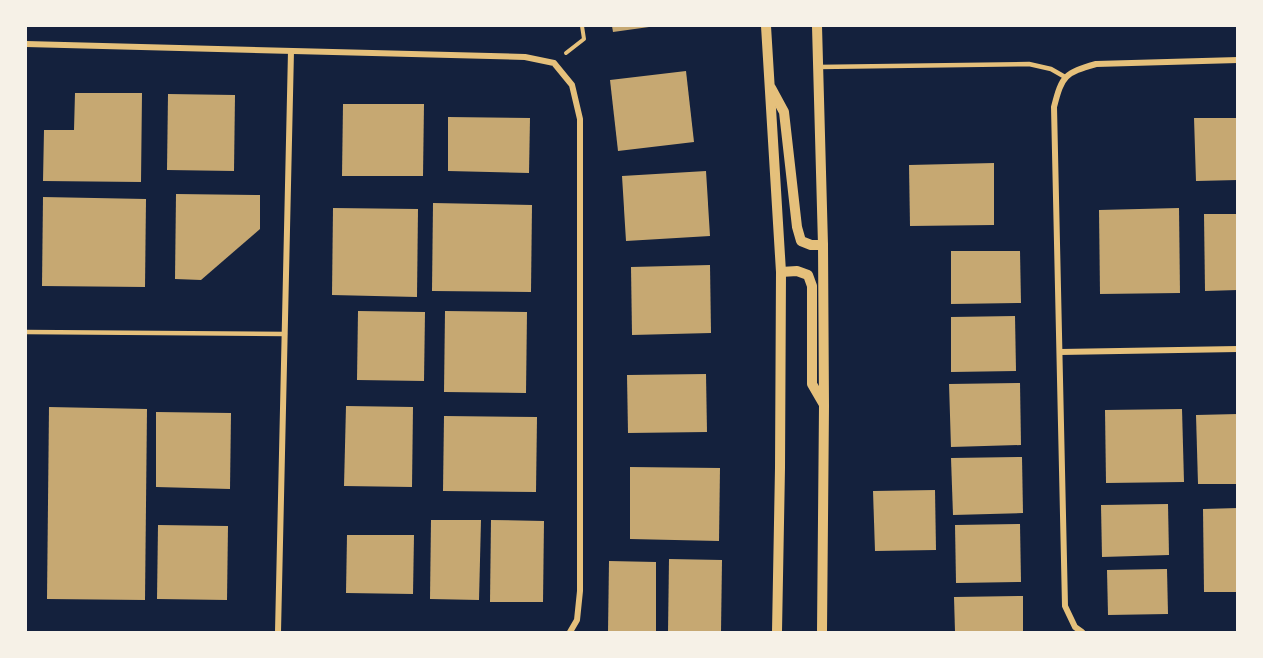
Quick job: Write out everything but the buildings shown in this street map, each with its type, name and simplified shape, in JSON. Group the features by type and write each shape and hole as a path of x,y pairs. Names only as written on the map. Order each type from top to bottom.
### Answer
{"street":[{"path":"766,26 781,272 777,633"},
{"path":"817,26 823,245 822,633"},
{"path":"26,44 525,57 554,63 572,85 580,119 580,591 577,620 570,633"},
{"path":"278,633 291,51"},
{"path":"1082,633 1075,627 1065,606 1054,107 1059,86 1065,77 1075,70 1096,64 1238,60"},
{"path":"770,85 784,112 797,227 801,241 811,245 823,245"},
{"path":"781,272 796,271 808,275 812,286 812,384 824,406"},
{"path":"1060,352 1238,350"}],"lane":[{"path":"818,67 1029,64 1051,69 1065,77"},
{"path":"26,332 285,334"}],"path":[{"path":"554,63 584,39 582,26"}]}
